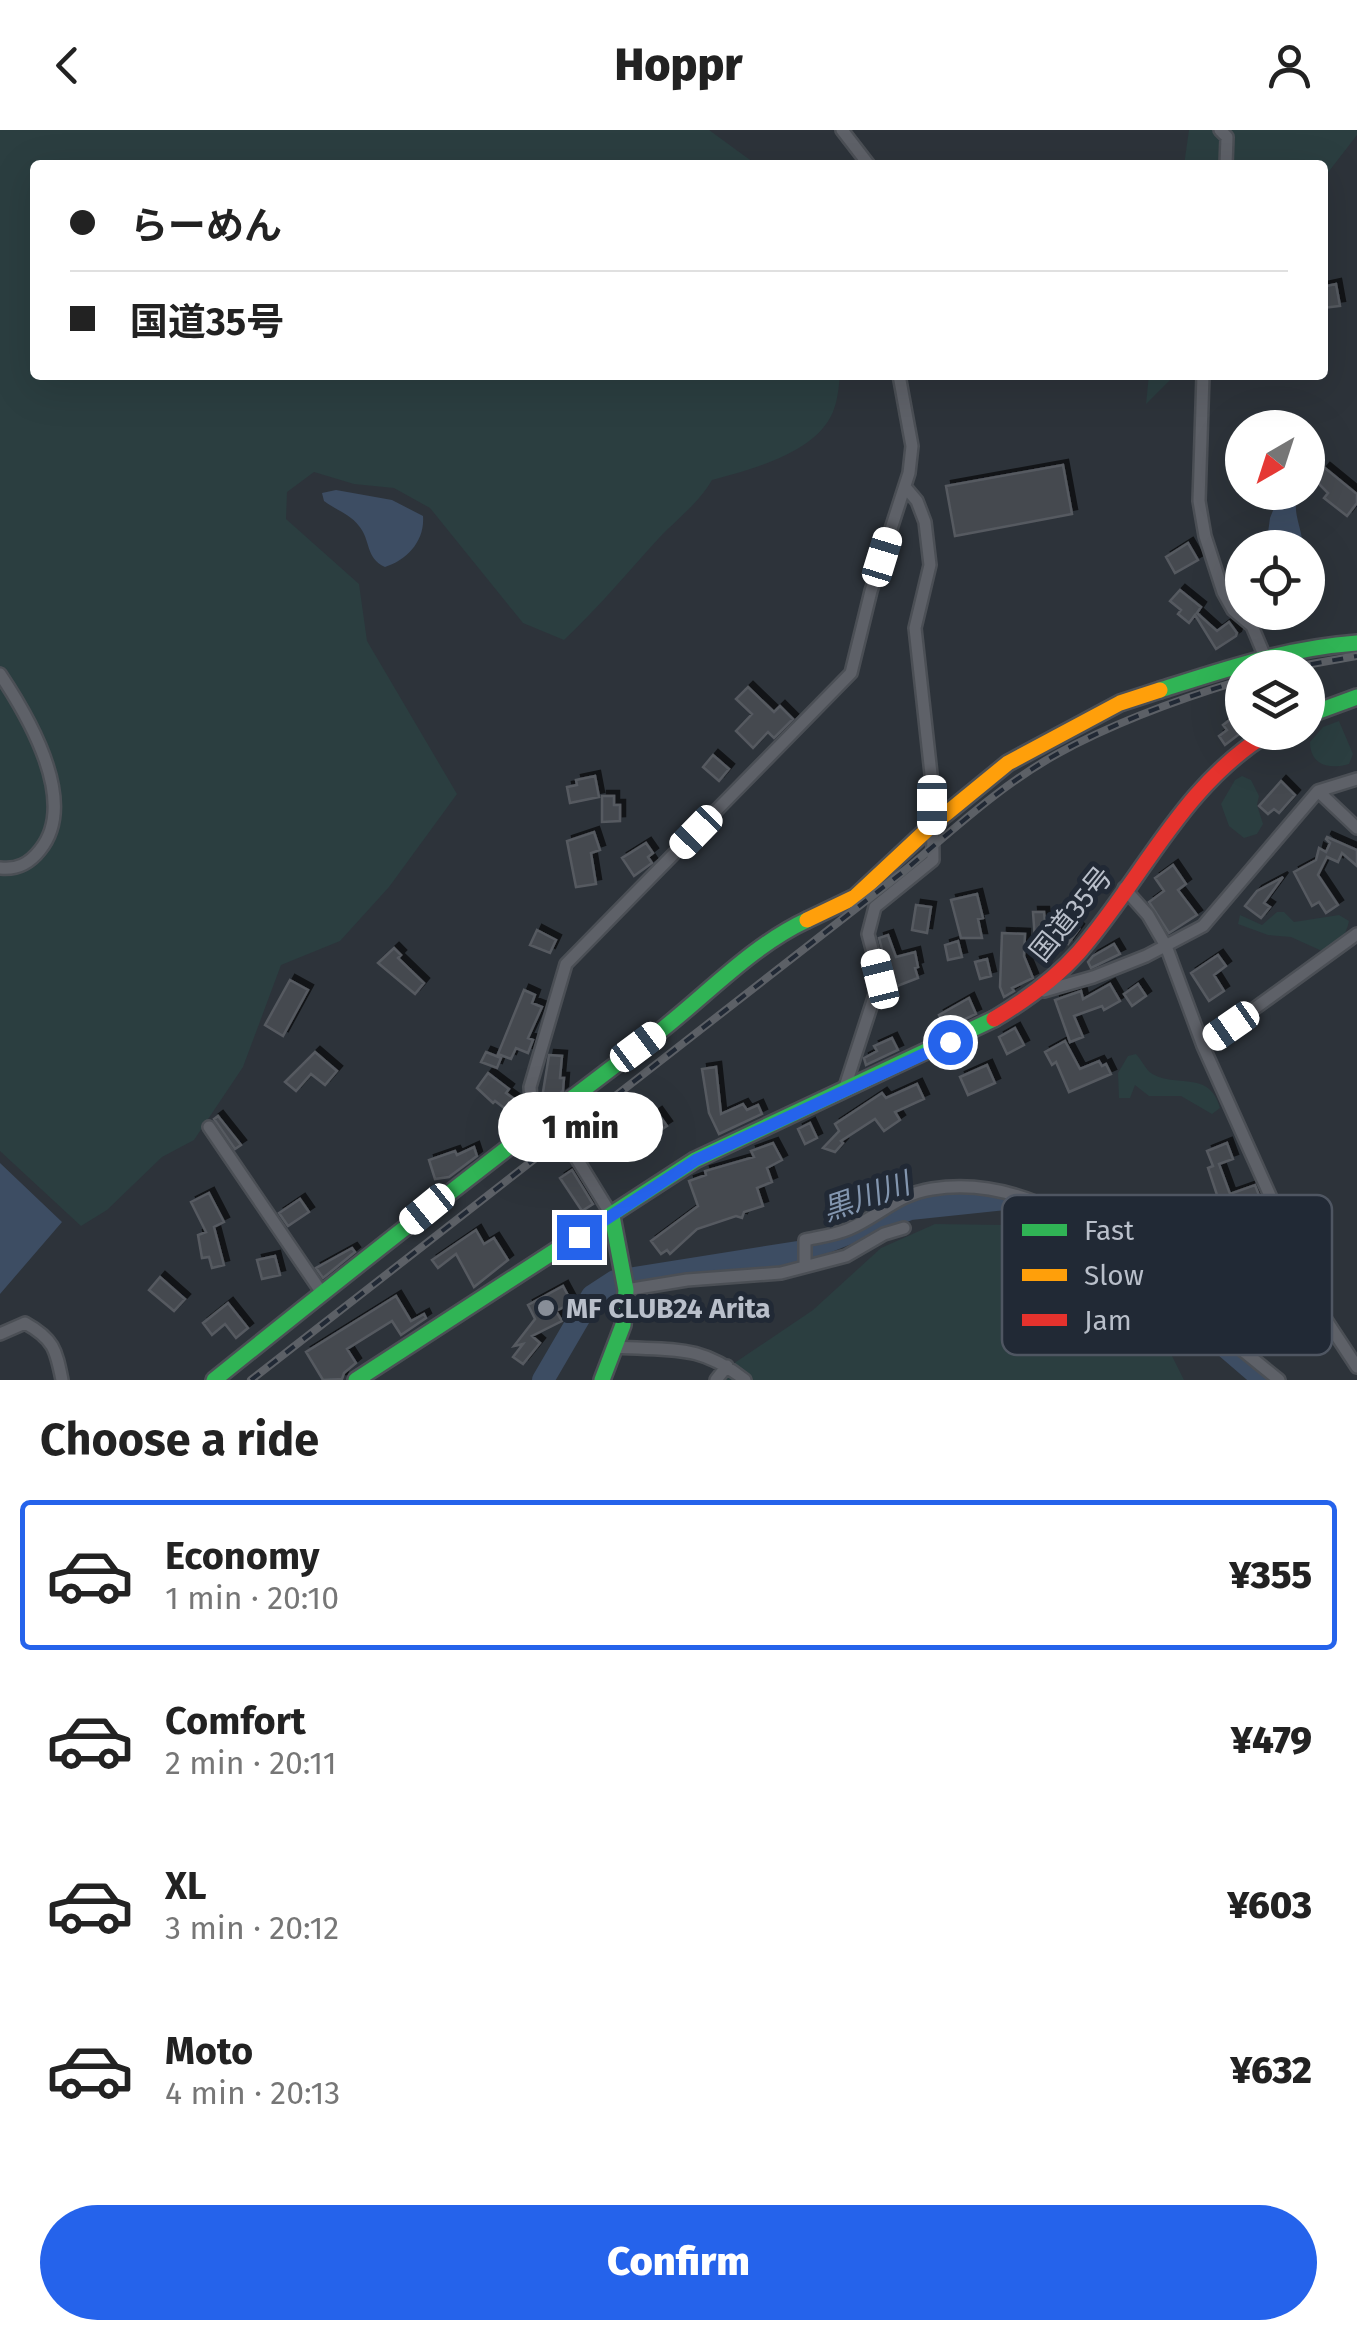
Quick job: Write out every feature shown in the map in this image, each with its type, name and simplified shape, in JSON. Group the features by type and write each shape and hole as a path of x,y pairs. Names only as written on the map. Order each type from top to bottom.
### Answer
{"main road":[{"path":"1294,650 1357,643"},
{"path":"214,1380 670,1024 781,932 855,897 1008,763 1120,703 1225,670"},
{"path":"1325,709 1357,697"},
{"name":"国道35号","path":"356,1380 696,1160 985,1025 1037,993 1079,952 1174,820 1216,770 1240,750"},
{"path":"602,1380 623,1325 626,1290 612,1216"}],"street":[{"path":"842,130 865,160"},
{"path":"1220,130 1227,138 1226,160"},
{"path":"548,1119 531,1100 530,1087 566,964 851,672 871,591 906,488 912,446 901,380"},
{"path":"1204,380 1198,501 1205,536 1233,610 1252,626 1262,650"},
{"path":"843,1093 880,979 868,934 876,907 933,860 932,783 915,628 930,564 925,522 917,501 906,488"},
{"path":"0,674 42,745 53,808 49,839 34,858 15,870 0,868"},
{"path":"1037,993 1093,978 1203,926 1318,792 1357,779"},
{"path":"1318,792 1357,828"},
{"path":"1124,888 1148,915 1166,946 1203,1046 1270,1195"},
{"path":"1203,1046 1357,934"},
{"path":"209,1127 322,1292"},
{"path":"569,1146 612,1216"},
{"path":"805,1265 804,1240 851,1228 898,1198 933,1188 967,1188 1003,1195"},
{"path":"626,1290 687,1280 781,1273 846,1256 884,1234 904,1228"},
{"path":"0,1334 24,1324 40,1332 57,1352 62,1380"},
{"path":"1332,1326 1355,1359"},
{"path":"616,1347 699,1352 744,1380"},
{"path":"1248,1355 1279,1380"},
{"path":"716,1380 727,1366"}],"shaded area":[{"path":"0,130 709,130 750,160 30,160 30,380 840,380 835,406 816,435 784,456 712,480 694,504 564,640 523,623 430,508 394,488 354,484 314,472 287,492 286,519 359,584 367,641 457,794 389,887 340,941 281,965 243,1067 194,1140 162,1157 107,1210 81,1226 0,1151"},
{"path":"1189,130 1357,130 1328,173 1328,160 1185,160"},
{"path":"1148,380 1170,380 1146,404"},
{"path":"1339,721 1353,754 1349,764 1322,764 1313,756 1311,750 1325,750 1325,726"},
{"path":"1242,776 1251,780 1259,796 1257,805 1263,824 1257,834 1244,838 1229,826 1221,804 1235,780"},
{"path":"1277,912 1284,912 1294,922 1339,915 1349,921 1340,940 1322,951 1291,937 1268,935 1238,924 1240,915 1262,925"},
{"path":"1136,1054 1149,1072 1208,1088 1220,1108 1212,1114 1181,1096 1149,1096 1135,1085 1130,1098 1119,1098 1118,1073 1128,1056"},
{"path":"935,1224 1002,1225 1002,1355 1172,1355 1184,1380 721,1380 733,1364 813,1310 881,1248"}],"water":[{"path":"336,490 392,500 423,516 418,541 407,554 385,567 371,554 363,531 355,522 324,501 322,493"},
{"path":"1273,510 1296,510 1300,530 1268,530"},
{"path":"0,1163 62,1222 0,1294"}],"building":[{"path":"1336,284 1340,306 1328,307 1328,286"},
{"path":"1063,465 1072,514 955,536 946,486"},
{"path":"1325,468 1357,494 1357,503 1347,516 1325,499"},
{"path":"1188,543 1198,560 1175,573 1166,557"},
{"path":"1180,590 1201,607 1197,613 1217,631 1225,625 1225,630 1235,630 1236,636 1216,649 1195,615 1189,623 1170,601"},
{"path":"748,687 774,712 780,706 793,719 774,738 768,732 753,748 736,731 752,714 736,699"},
{"path":"713,755 729,769 719,781 703,767"},
{"path":"595,776 599,797 570,803 567,787 577,785 576,780"},
{"path":"1281,781 1295,795 1279,813 1274,809 1268,814 1259,806"},
{"path":"602,796 614,796 614,805 620,805 620,821 602,822"},
{"path":"594,832 600,850 591,853 596,884 576,887 567,841"},
{"path":"1327,837 1357,850 1357,866 1342,853 1338,862 1327,857 1318,875 1338,905 1326,913 1319,902 1312,906 1294,872 1316,860 1319,848 1326,852 1330,843"},
{"path":"646,843 653,853 648,857 652,863 634,876 622,858"},
{"path":"1173,865 1186,884 1178,890 1197,915 1169,933 1149,902 1164,891 1155,878"},
{"path":"1283,877 1264,903 1270,907 1261,918 1245,906 1257,891"},
{"path":"977,894 983,918 978,919 982,938 961,938 951,900"},
{"path":"1071,904 1081,913 1073,923 1079,929 1068,944 1050,929"},
{"path":"916,905 931,907 927,933 912,930"},
{"path":"1033,912 1044,912 1047,940 1042,945 1035,940"},
{"path":"537,930 556,940 550,953 530,945"},
{"path":"1002,933 1025,934 1024,956 1033,978 1012,988 1014,991 1004,997 1000,987"},
{"path":"888,935 896,957 915,952 918,967 918,978 892,988 879,938"},
{"path":"958,941 962,957 948,960 945,945"},
{"path":"1114,944 1120,954 1091,968 1088,962 1093,956"},
{"path":"394,948 401,955 398,958 424,983 415,994 378,963"},
{"path":"1218,955 1226,966 1214,975 1224,991 1209,1001 1191,973"},
{"path":"987,959 991,976 980,979 975,962"},
{"path":"290,980 308,990 283,1036 265,1025"},
{"path":"1110,984 1120,1001 1104,1010 1102,1006 1074,1016 1083,1037 1070,1042 1055,1000 1081,991 1083,999"},
{"path":"1138,984 1146,996 1132,1006 1124,994"},
{"path":"524,990 535,995 532,1003 542,1007 528,1038 533,1040 528,1053 516,1048 511,1059 498,1054"},
{"path":"969,998 976,1014 946,1028 939,1015"},
{"path":"1015,1028 1024,1045 1007,1054 999,1037"},
{"path":"892,1038 898,1050 866,1065 864,1058 877,1051 874,1046"},
{"path":"1065,1041 1080,1069 1099,1061 1102,1066 1106,1064 1111,1074 1069,1092 1056,1062 1052,1065 1045,1052"},
{"path":"315,1052 337,1071 325,1085 311,1074 296,1091 285,1082"},
{"path":"486,1052 501,1058 497,1068 481,1062"},
{"path":"549,1055 562,1056 560,1078 564,1078 563,1091 547,1103 542,1098"},
{"path":"987,1065 995,1083 968,1095 960,1077"},
{"path":"716,1067 721,1114 743,1104 747,1110 758,1105 762,1114 719,1134 709,1113 702,1069"},
{"path":"488,1073 520,1103 512,1114 477,1088"},
{"path":"917,1084 924,1099 895,1112 900,1120 884,1131 875,1119 841,1141 835,1152 823,1148 839,1131 835,1124 882,1093 886,1098"},
{"path":"657,1112 667,1126 644,1141 635,1127"},
{"path":"218,1116 241,1145 235,1149 214,1119"},
{"path":"810,1123 817,1138 805,1144 798,1129"},
{"path":"773,1143 782,1160 767,1168 772,1182 757,1188 763,1206 744,1212 742,1218 736,1216 697,1229 670,1254 667,1250 661,1254 651,1241 698,1206 689,1181 706,1175 705,1171 754,1157 751,1151"},
{"path":"1227,1143 1233,1159 1219,1164 1230,1194 1255,1185 1259,1195 1217,1195 1207,1151"},
{"path":"474,1147 477,1156 449,1177 435,1179 429,1160"},
{"path":"572,1170 593,1204 582,1211 560,1178"},
{"path":"209,1193 224,1222 214,1227 224,1265 212,1268 209,1257 202,1258 198,1235 206,1232 191,1202"},
{"path":"300,1199 309,1212 288,1226 279,1213"},
{"path":"476,1230 484,1244 494,1238 508,1260 474,1287 456,1254 438,1268 432,1260"},
{"path":"352,1248 355,1252 323,1278 316,1268"},
{"path":"275,1256 280,1275 262,1279 257,1260"},
{"path":"160,1277 185,1299 174,1311 149,1290"},
{"name":"MF CLUB24 Arita","path":"563,1286 572,1303 556,1311 562,1321 532,1336 540,1343 523,1364 513,1357 523,1344 514,1346 535,1319 528,1305"},
{"path":"396,1296 411,1321 424,1314 426,1318 401,1335 392,1321 347,1349 356,1363 342,1379 323,1380 306,1352"},
{"path":"228,1303 248,1328 236,1338 225,1324 212,1335 203,1323"}],"waterway":[{"name":"黒川川","path":"543,1380 592,1296 615,1281 804,1251 910,1209 1002,1199"},
{"name":"黒川川","path":"1235,1355 1264,1380"}],"tunnel":[{"path":"549,1122 569,1146"}],"railway":[{"path":"1325,662 1357,656"},
{"path":"251,1380 1016,780 1102,732 1225,686"}],"traffic: fast":[{"path":"1160,690 1282,655 1357,643"},
{"path":"1325,709 1357,697"},
{"path":"214,1380 669,1024 765,944 807,920"},
{"path":"356,1380 695,1160 994,1019"},
{"path":"602,1380 623,1325 626,1290 612,1216"}],"traffic: slow":[{"path":"807,920 855,897 931,826 1008,763 1120,703 1160,690"}],"traffic: jam":[{"path":"994,1019 1039,989 1079,952 1188,805 1245,750"}],"place":[{"name":"MF CLUB24 Arita","path":"546,1308"}],"route":[{"path":"579,1237 696,1160 950,1042"}]}
